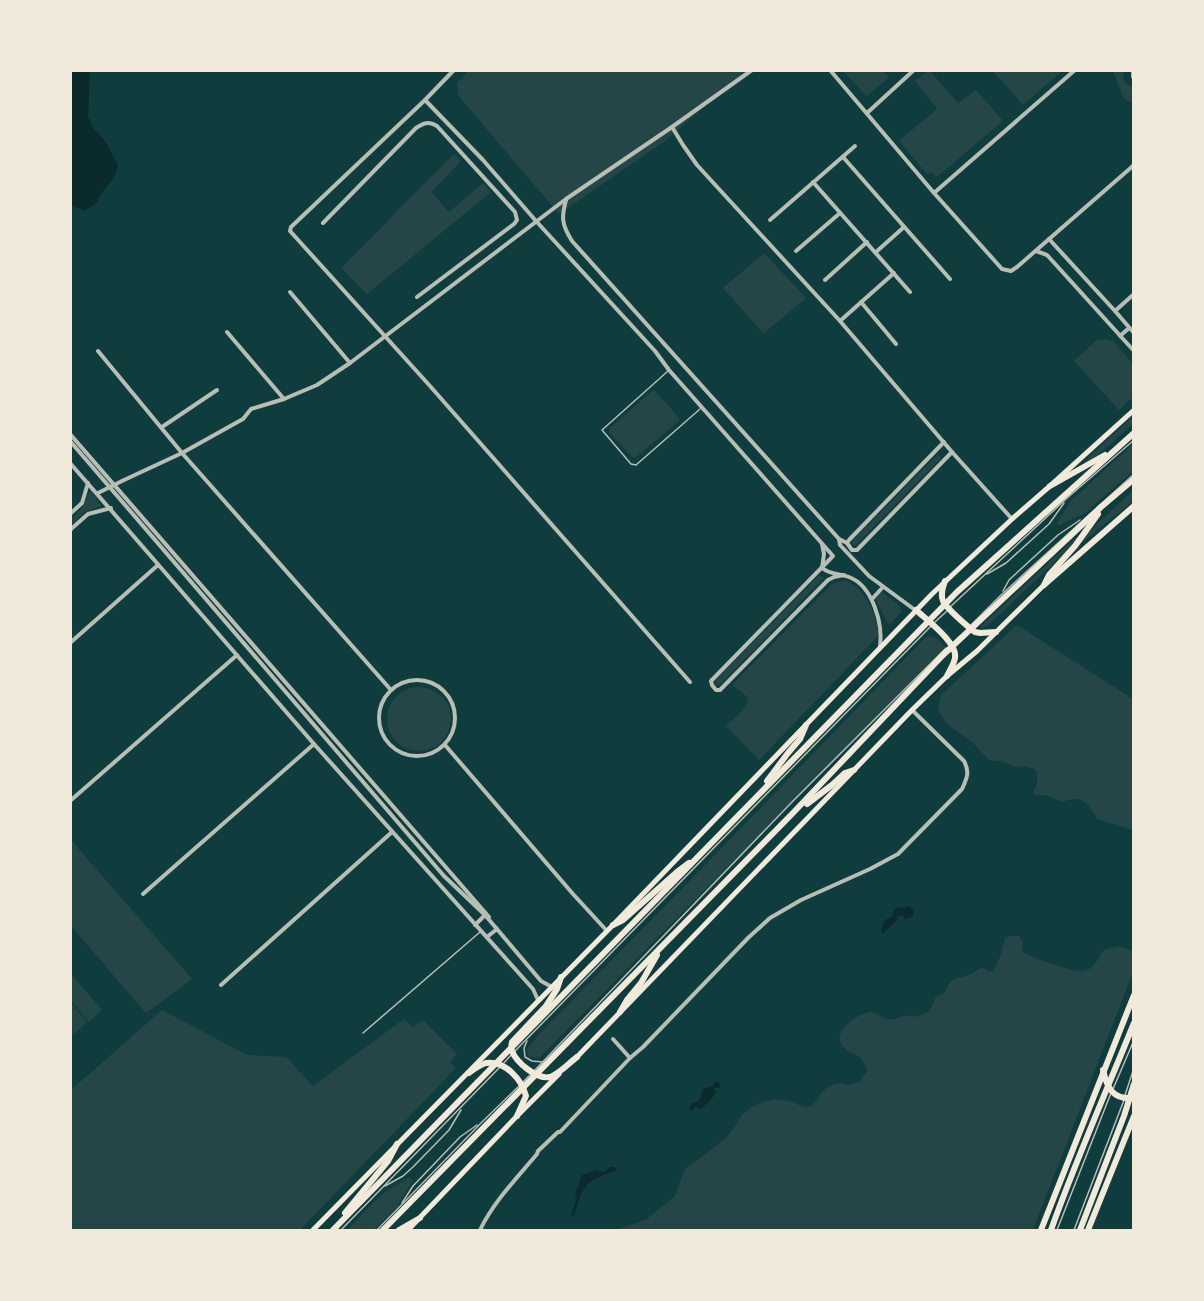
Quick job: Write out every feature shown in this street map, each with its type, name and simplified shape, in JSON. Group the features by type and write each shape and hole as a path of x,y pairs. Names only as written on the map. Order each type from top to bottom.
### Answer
{"main road":[{"path":"313,1230 469,1073 945,581 1134,410"},
{"path":"337,1229 763,790 947,606 1134,433"},
{"path":"1050,486 1112,452"},
{"path":"383,1230 522,1086 792,814 952,645 1134,479"},
{"path":"408,1230 912,710 1044,585 1134,506"},
{"path":"1044,585 1049,575 1075,546 1101,507"},
{"path":"945,581 942,598 947,606 970,628 980,633 996,632"},
{"path":"916,610 952,645 956,656 947,676"},
{"path":"763,790 800,739 806,725"},
{"path":"792,814 845,773 854,770"},
{"path":"613,925 623,920 677,872 697,858"},
{"path":"620,1012 641,983 663,945"},
{"path":"561,977 546,1006 512,1042 512,1051 518,1060 535,1074 549,1077 577,1057"},
{"path":"1041,1230 1134,995"},
{"path":"1051,1230 1091,1125 1110,1089 1134,1023"},
{"path":"469,1073 485,1064 499,1064 508,1070 522,1086 526,1096 517,1116"},
{"path":"1103,1070 1110,1089 1120,1098 1129,1098"},
{"path":"1080,1230 1134,1084"},
{"path":"1088,1230 1134,1116"},
{"path":"337,1229 343,1215 388,1161 397,1144"},
{"path":"399,1230 420,1218"}],"street":[{"path":"454,70 291,227 291,232 690,682"},
{"path":"98,493 182,453 243,419 251,409 284,399 317,385 350,363 566,199 752,70"},
{"path":"830,70 934,194 1002,268 1011,271 1134,165"},
{"path":"867,113 914,70"},
{"path":"934,194 1075,70"},
{"path":"1133,70 1133,77"},
{"path":"425,100 483,159 536,221 656,351 669,370 833,556 711,681 713,688 720,690 828,580 844,575"},
{"path":"323,223 421,125 431,123 437,126 515,212 517,220 417,297"},
{"path":"672,127 697,165 840,321 1012,519"},
{"path":"770,220 855,146"},
{"path":"843,157 950,279"},
{"path":"472,165 483,159"},
{"path":"813,182 910,292"},
{"path":"566,199 562,222 572,241 839,539 847,543 852,550 857,550 952,452"},
{"path":"796,251 840,213"},
{"path":"876,252 904,226"},
{"path":"1049,239 1134,333"},
{"path":"825,280 867,242"},
{"path":"1036,251 1047,255 1134,351"},
{"path":"840,321 894,273"},
{"path":"290,292 350,363"},
{"path":"1115,311 1134,294"},
{"path":"861,302 896,344"},
{"path":"1120,336 1129,328"},
{"path":"226,332 284,399"},
{"path":"98,351 182,453 391,690"},
{"path":"162,427 217,390"},
{"path":"70,434 444,876 485,915 541,981 552,987"},
{"path":"70,441 486,912 497,929"},
{"path":"847,543 944,442"},
{"path":"70,463 314,744 533,989 538,1001"},
{"path":"70,514 82,503 88,482"},
{"path":"70,530 88,514 111,508"},
{"path":"839,539 840,544 869,576 916,610"},
{"path":"822,543 824,554 822,568"},
{"path":"70,643 158,565"},
{"path":"822,568 829,573 855,579 872,599 882,636 880,647"},
{"path":"872,599 883,587"},
{"path":"70,801 237,655"},
{"path":"415,679 428,681 440,687 450,696 455,708 456,721 453,734 445,745 423,756 411,756 399,752 390,745 382,735 379,711 391,690 402,682 415,679"},
{"path":"480,1230 499,1199 538,1150 560,1132 749,937 770,918 801,900 898,854 962,789 968,776 968,768 964,761 912,710"},
{"path":"143,894 314,744"},
{"path":"445,745 607,931"},
{"path":"221,985 392,832"},
{"path":"475,924 485,915"},
{"path":"487,937 497,929"},
{"path":"613,1039 630,1058"}],"lane":[{"path":"669,370 602,430 631,464 636,465 702,408"},
{"path":"947,606 983,577 1066,499 1134,440"},
{"path":"970,628 1001,595 1134,474"},
{"path":"983,577 1006,563 1049,524 1066,499"},
{"path":"1001,595 1009,580 1058,535 1085,517"},
{"path":"512,1051 529,1037 930,623"},
{"path":"535,1074 543,1062 792,802 952,645"},
{"path":"363,1033 481,931"},
{"path":"529,1037 524,1048 525,1057 530,1061 543,1062"},
{"path":"1057,1230 1110,1089 1134,1040"},
{"path":"337,1229 383,1188 499,1064"},
{"path":"1074,1230 1129,1098 1134,1068"},
{"path":"377,1230 481,1123 522,1086"},
{"path":"383,1188 407,1173 449,1130 462,1106"},
{"path":"400,1207 413,1186 429,1169 460,1137 481,1123"}],"shaded area":[{"path":"469,70 745,71 665,141 559,214 461,99 457,83"},
{"path":"70,71 90,71 88,117 94,129 106,142 118,165 114,178 96,203 85,211 71,203"},
{"path":"843,71 883,71 889,77 867,96"},
{"path":"928,71 958,103 976,90 1003,121 936,177 931,172 927,174 899,141 937,109 915,81"},
{"path":"993,71 1062,71 1023,105"},
{"path":"1113,71 1125,71 1124,81 1133,87 1133,103 1124,99"},
{"path":"454,154 461,161 431,192 449,212 483,183 491,192 367,294 341,268"},
{"path":"764,253 805,299 763,333 723,288"},
{"path":"1097,340 1113,341 1133,364 1133,397 1119,410 1074,361"},
{"path":"652,391 655,391 679,418 679,421 633,458 609,432 610,428"},
{"path":"1133,416 1133,424 1098,455 1084,464 1090,456"},
{"path":"1133,444 1133,471 1084,514 1059,526 1057,523 1070,502"},
{"path":"938,454 941,458 855,546 851,542"},
{"path":"1133,490 1133,501 1083,542 1087,534"},
{"path":"91,491 101,506 85,512 71,525 71,518 81,509"},
{"path":"1076,537 1070,548 996,618 987,626 980,627"},
{"path":"819,575 823,579 717,686 715,681"},
{"path":"845,580 859,589 869,604 876,620 878,636 759,760 726,726 747,704 746,696 734,687 734,683 832,584"},
{"path":"882,592 900,606 901,612 890,624 875,599"},
{"path":"1017,625 1133,699 1133,830 1097,819 1088,804 1080,800 1062,802 1046,795 1036,795 1033,793 1037,783 1037,772 1033,768 1015,767 1004,762 989,760 973,743 946,723 938,710 941,695"},
{"path":"929,636 937,638 945,647 539,1058 529,1056 527,1049 539,1034"},
{"path":"413,687 425,687 442,696 449,707 451,719 449,731 442,742 425,751 413,751 401,746 392,737 387,725 387,713 392,701 401,692"},
{"path":"71,840 192,979 146,1013 71,926"},
{"path":"909,906 914,910 913,916 905,919 902,915 898,916 896,922 883,935 881,930 885,920 892,917 897,907"},
{"path":"1019,936 1023,943 1022,952 1080,971 1091,967 1104,950 1120,946 1133,951 1133,972 1033,1230 617,1230 647,1219 675,1196 686,1168 727,1137 741,1116 750,1108 775,1099 809,1107 817,1101 822,1092 834,1084 851,1085 859,1082 867,1071 865,1064 858,1056 842,1046 840,1041 842,1031 850,1022 871,1012 892,1019 907,1015 914,1017 926,1013 931,1009 935,998 945,992 950,981 969,975 981,968 989,972 993,971 1005,938"},
{"path":"71,974 102,1010 89,1022 71,1001"},
{"path":"71,1003 87,1022 74,1034 71,1031"},
{"path":"162,1010 247,1055 286,1057 313,1086 404,1019 413,1027 423,1020 457,1054 450,1062 456,1068 300,1230 71,1230 71,1090"},
{"path":"715,1082 721,1085 719,1088 714,1088 716,1093 708,1103 700,1109 696,1106 692,1111 689,1110 692,1103 699,1100 704,1089"},
{"path":"610,1167 617,1170 587,1185 574,1216 571,1215 582,1175 596,1170 605,1172"},
{"path":"409,1177 413,1180 397,1207 374,1230 347,1230 382,1194"}]}
